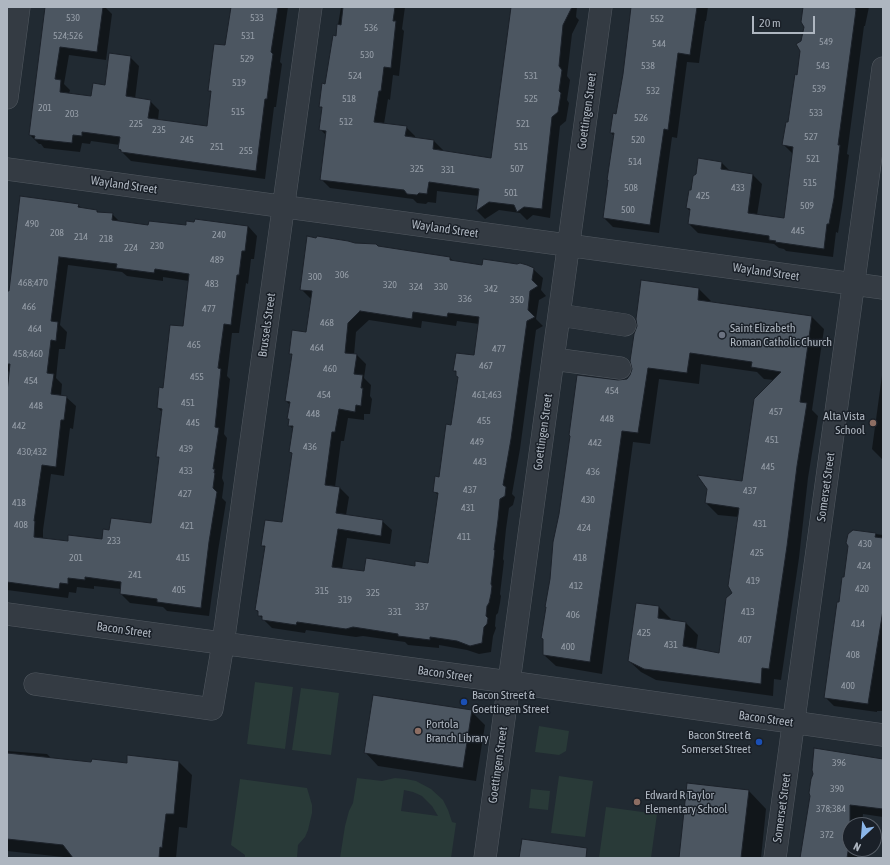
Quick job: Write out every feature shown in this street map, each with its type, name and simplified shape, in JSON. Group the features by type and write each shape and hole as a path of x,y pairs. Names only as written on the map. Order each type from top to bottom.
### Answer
{"street":[{"path":"7,98 20,7"},
{"name":"Brussels Street","path":"35,684 212,709 223,644 310,7"},
{"name":"Goettingen Street","path":"485,858 601,7"},
{"name":"Somerset Street","path":"775,858 883,68"},
{"name":"Wayland Street","path":"7,169 883,288"},
{"path":"559,315 625,325"},
{"path":"553,359 620,368"},
{"name":"Bacon Street","path":"7,614 509,682 883,735"}],"shaded area":[{"path":"255,682 293,687 285,749 247,744"},
{"path":"301,688 339,693 331,755 292,750"},
{"path":"539,726 569,731 566,751 559,755 535,752"},
{"path":"559,776 593,781 585,837 551,833"},
{"path":"357,778 382,781 395,778 406,779 416,781 431,789 443,800 452,822 456,823 451,858 340,858 345,826 353,803","holes":["404,790 422,796 432,806 438,816 401,811"]},
{"path":"240,779 307,788 312,805 312,813 305,837 298,845 297,858 245,858 245,855 231,845"},
{"path":"531,789 550,791 548,810 529,808"},
{"path":"606,807 657,814 651,858 599,858"}],"building":[{"path":"45,7 103,7 97,52 60,47 55,79 61,80 60,92 91,96 93,83 105,85 109,53 131,56 126,96 151,100 148,118 207,126 211,91 208,91 214,44 225,45 231,7 278,7 271,52 273,54 267,99 265,99 256,171 121,152 121,150 118,149 120,137 82,132 82,136 73,135 72,143 34,139 35,136 29,135"},
{"path":"343,7 395,7 393,21 396,21 391,68 384,67 381,91 379,91 374,122 407,126 405,136 434,140 433,149 491,158 511,7 572,7 563,25 559,66 562,70 559,91 561,93 558,112 552,117 542,209 524,207 517,212 514,205 489,202 476,211 479,189 429,182 427,194 419,193 417,195 407,194 404,190 320,180 326,131 319,130 322,107 319,107 322,83 325,84 333,35 336,36 337,24 341,25"},
{"path":"631,7 697,7 690,55 678,53 668,130 664,129 650,225 603,218 614,133 610,133 613,113 616,114 623,74"},
{"path":"803,7 855,7 856,10 838,145 840,145 834,198 829,224 827,224 824,249 775,242 776,241 769,240 769,236 688,224 690,209 686,208 693,176 696,174 698,158 722,162 721,169 753,174 748,213 784,218 793,147 782,145 786,122 788,122 795,74 797,75 800,51 796,44 801,41 804,27 801,22"},
{"path":"20,196 79,204 78,207 97,210 97,212 113,213 112,220 148,225 149,221 186,225 186,221 194,222 195,219 248,226 245,251 242,251 239,275 237,275 231,325 224,324 218,368 221,369 215,427 219,428 213,469 215,469 215,473 213,488 217,492 201,608 157,602 157,599 120,594 121,582 85,577 85,580 68,578 68,584 60,583 59,589 7,582 7,392 10,364 7,364 7,291 9,291","holes":["59,257 117,264 116,268 154,273 155,269 189,274 183,326 170,325 163,388 159,387 157,408 162,409 156,457 159,457 151,523 111,518 109,530 103,529 102,539 68,535 68,541 34,537 34,521 42,465 56,467 61,420 64,420 67,396 51,394 54,374 47,373 51,340 56,341 58,322 51,321"]},
{"path":"307,236 316,238 317,236 355,243 376,244 378,246 450,257 450,260 482,265 483,259 517,264 520,263 534,268 532,280 538,286 530,291 528,310 535,317 527,321 511,439 503,485 506,487 505,496 500,499 494,550 492,586 489,603 487,606 486,616 488,618 487,624 484,627 482,643 470,646 457,641 430,637 430,640 398,636 398,634 353,627 346,629 297,622 296,625 262,620 262,616 258,616 258,611 255,610 265,546 261,546 265,520 282,522 292,453 289,452 293,426 288,426 289,419 287,419 290,402 285,401 292,354 289,354 292,330 306,332 312,291 300,290","holes":["360,311 412,319 413,312 447,317 448,313 479,317 474,355 456,353 453,371 456,371 456,376 458,377 451,425 446,424 439,477 435,476 433,492 438,493 428,563 415,561 415,566 366,558 364,571 332,567 338,529 381,536 383,520 336,513 340,487 325,485 332,432 335,432 339,409 355,412 356,405 361,406 363,375 354,374 357,354 345,353 348,323"]},
{"path":"641,280 699,288 698,300 812,316 800,402 807,403 769,669 762,668 761,684 644,669 628,661 636,603 659,606 658,618 686,622 683,646 719,653 726,598 732,593 728,586 739,508 705,503 707,489 697,475 742,481 754,399 781,372 751,367 752,362 690,353 687,373 648,368 638,433 622,431 590,662 543,655 543,639 541,638 550,579 553,542 559,514 570,436 577,375 618,380 627,379 630,375 632,369 630,361 634,334 637,326 636,319"},
{"path":"853,530 876,533 875,537 883,538 883,610 868,704 824,698 837,602 839,602 842,577 844,577 848,546 846,543 848,534"},
{"name":"Portola Branch Library","path":"373,695 472,710 463,768 364,753"},
{"path":"814,748 883,759 883,809 850,805 850,817 842,817 842,857 847,858 800,858 810,796 811,779 813,774"},
{"path":"7,753 91,762 92,759 127,763 127,755 179,761 174,814 166,814 162,848 160,847 159,858 73,858 63,845 7,839"},
{"path":"687,783 749,790 741,858 679,858"},
{"path":"522,839 587,848 586,858 519,858"}],"place":[{"name":"Saint Elizabeth Roman Catholic Church","path":"722,335"},
{"name":"Alta Vista School","path":"873,423"},
{"name":"Bacon Street & Goettingen Street","path":"464,702"},
{"name":"Portola Branch Library","path":"418,731"},
{"name":"Bacon Street & Somerset Street","path":"759,742"},
{"name":"Edward R Taylor Elementary School","path":"637,802"}]}
